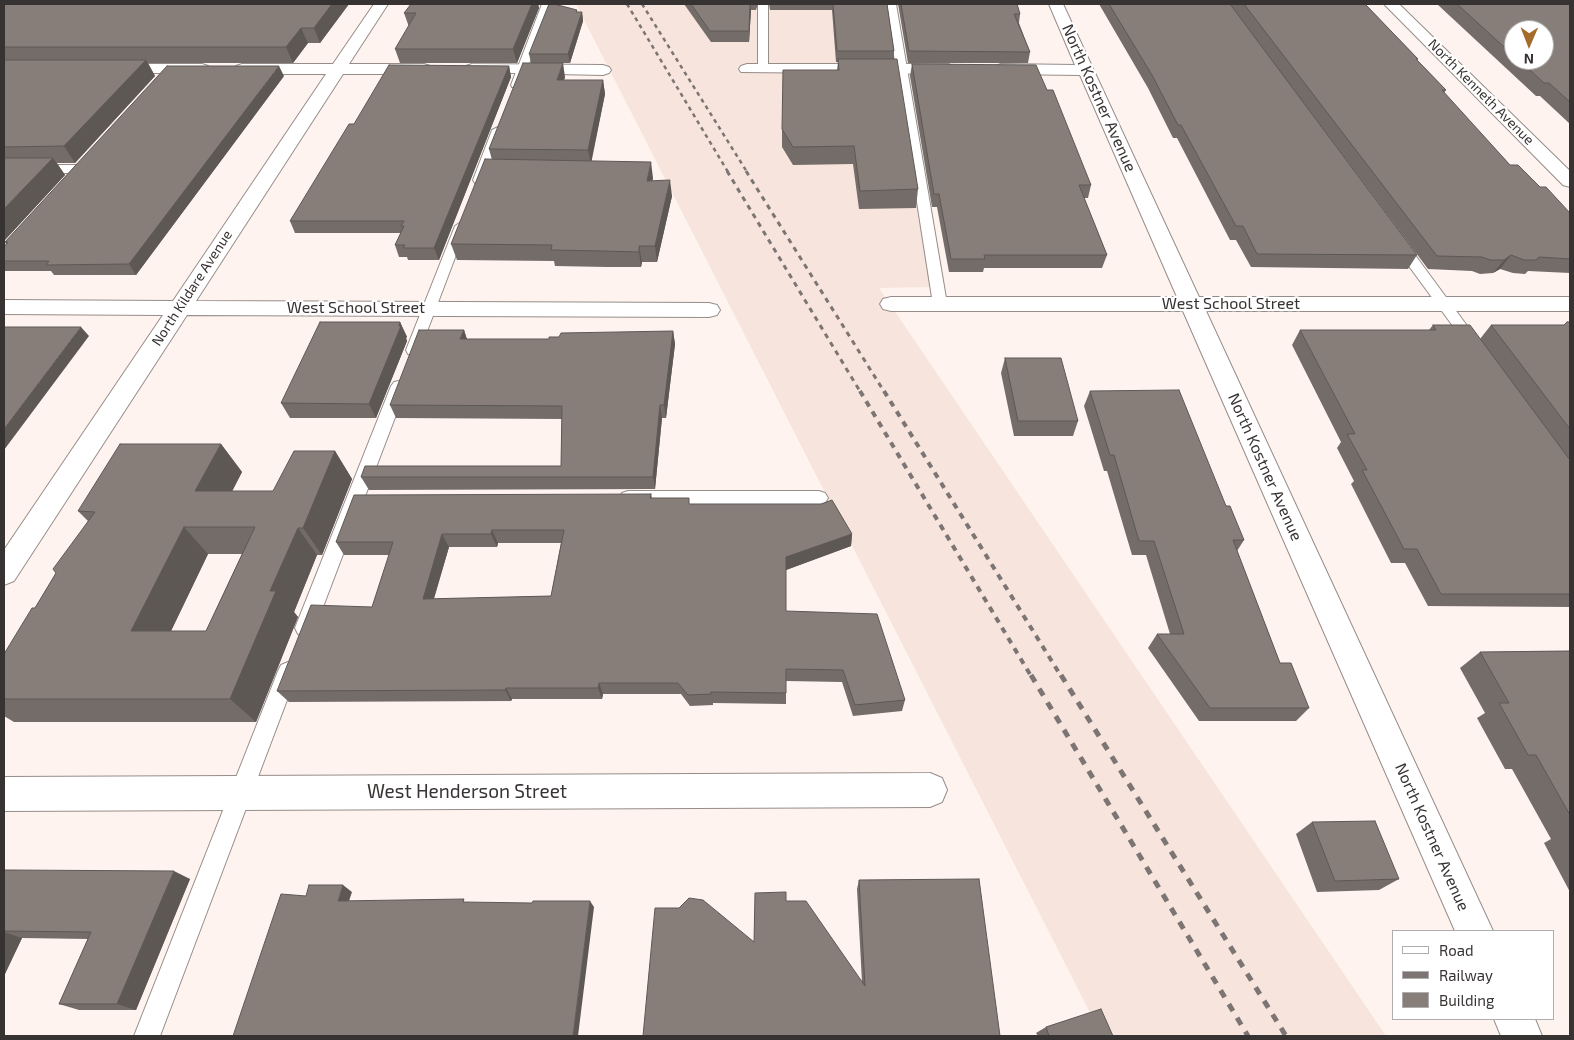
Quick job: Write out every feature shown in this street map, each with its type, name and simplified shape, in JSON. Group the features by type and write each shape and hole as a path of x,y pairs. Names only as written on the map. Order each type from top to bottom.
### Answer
{"street":[{"name":"North Kildare Avenue","path":"4,573 381,4"},
{"name":"North Kostner Avenue","path":"1056,4 1474,930"},
{"name":"North Kenneth Avenue","path":"1391,4 1570,180"},
{"path":"102,69 165,74 224,69 603,70"},
{"path":"755,69 960,70"},
{"path":"988,70 1086,70"},
{"name":"West School Street","path":"892,304 1570,304"},
{"name":"West School Street","path":"4,307 709,310"},
{"name":"West Henderson Street","path":"4,794 930,790"},
{"path":"1514,1020 1522,1036"}],"lane":[{"path":"147,1036 470,202 488,169 506,109 547,4"},
{"path":"755,69 763,4"},
{"path":"891,4 940,304"},
{"path":"4,169 82,165 66,182"},
{"path":"1391,232 1485,359"},
{"path":"612,498 819,498"},
{"path":"355,499 375,499"}],"shaded area":[{"path":"576,4 886,4 931,287 879,288 1386,1036 1102,1036"}],"building":[{"path":"4,4 332,4 314,28 301,28 286,47 4,47"},
{"path":"411,4 532,4 513,49 395,49 416,13 404,13"},
{"path":"549,4 582,12 568,54 529,54"},
{"path":"691,4 750,4 749,31 710,31"},
{"path":"833,4 887,4 894,51 837,51"},
{"path":"901,4 1017,4 1020,14 1014,14 1030,52 909,51"},
{"path":"1109,4 1230,4 1417,255 1257,254 1243,226 1236,226 1181,125 1178,125 1152,75"},
{"path":"1244,4 1365,4 1446,90 1442,90 1510,165 1518,165 1540,187 1546,187 1570,213 1570,259 1539,257 1536,260 1524,260 1511,255 1504,260 1490,260 1482,257 1437,256"},
{"path":"1457,4 1570,4 1570,102 1549,83 1544,83 1530,70 1554,70 1554,20 1504,20 1504,47"},
{"path":"838,59 897,59 918,189 860,191 854,146 793,147 782,129 783,70 839,70"},
{"path":"4,60 146,60 64,146 4,147"},
{"path":"523,63 563,63 557,80 603,80 588,150 489,149"},
{"path":"912,64 1036,65 1047,90 1053,90 1091,185 1079,185 1107,255 984,255 985,259 951,259 939,194 934,194"},
{"path":"389,65 509,66 434,248 403,248 405,245 395,245 404,226 401,226 404,221 290,221 349,124 354,124"},
{"path":"167,66 279,66 129,264 46,265 49,261 4,261 4,247 8,242 5,242"},
{"path":"4,158 53,158 4,209"},
{"path":"485,159 651,162 647,181 670,180 655,246 639,246 639,252 551,250 552,245 451,244"},
{"path":"320,322 400,322 399,326 401,326 369,404 281,403"},
{"path":"1570,322 1570,429 1491,325 1564,325"},
{"path":"1433,325 1470,325 1570,460 1570,594 1441,594 1417,549 1404,549 1362,470 1367,470 1347,434 1355,434 1300,330 1436,330"},
{"path":"4,327 81,327 4,429"},
{"path":"419,330 464,330 460,339 549,339 549,337 559,337 561,333 673,331 664,405 660,405 653,477 361,477 365,466 561,466 562,406 390,405"},
{"path":"1005,358 1061,358 1078,421 1018,421"},
{"path":"1179,390 1226,506 1230,506 1244,540 1233,540 1280,663 1291,663 1309,708 1210,708 1157,634 1184,634 1154,541 1139,541 1114,455 1110,455 1090,391"},
{"path":"120,444 221,444 195,491 273,491 294,451 335,451 303,528 298,528 270,591 276,591 230,699 4,699 4,654 56,573 53,569 95,512 78,511","holes":["184,527 255,527 206,631 131,631"]},
{"path":"651,494 650,498 689,498 689,504 821,504 832,500 852,534 786,557 786,611 877,614 905,700 855,705 843,670 786,669 786,693 711,692 711,694 688,695 678,683 599,683 598,688 506,688 505,690 277,691 311,605 372,607 393,542 336,542 354,495","holes":["492,530 564,530 551,596 423,599 442,534 491,534"]},
{"path":"1570,651 1570,815 1536,755 1528,755 1499,703 1509,703 1480,652"},
{"path":"1375,821 1399,879 1335,881 1312,822"},
{"path":"4,870 174,871 117,1004 59,1004 91,932 4,931"},
{"path":"979,879 1000,1036 643,1036 655,908 679,908 689,898 703,900 754,942 755,893 786,892 786,901 806,901 865,986 859,880"},
{"path":"309,885 343,885 338,901 464,899 463,902 532,903 533,901 590,901 573,1036 233,1036 281,894 306,896"},
{"path":"1101,1009 1113,1036 1049,1036 1046,1027"}],"railway":[{"path":"627,4 728,172"},
{"path":"642,4 747,172"},
{"path":"727,171 861,393"},
{"path":"746,171 885,393"},
{"path":"860,391 1031,676"},
{"path":"884,391 1061,676"},
{"path":"1031,675 1248,1036"},
{"path":"1061,675 1286,1036"}]}
